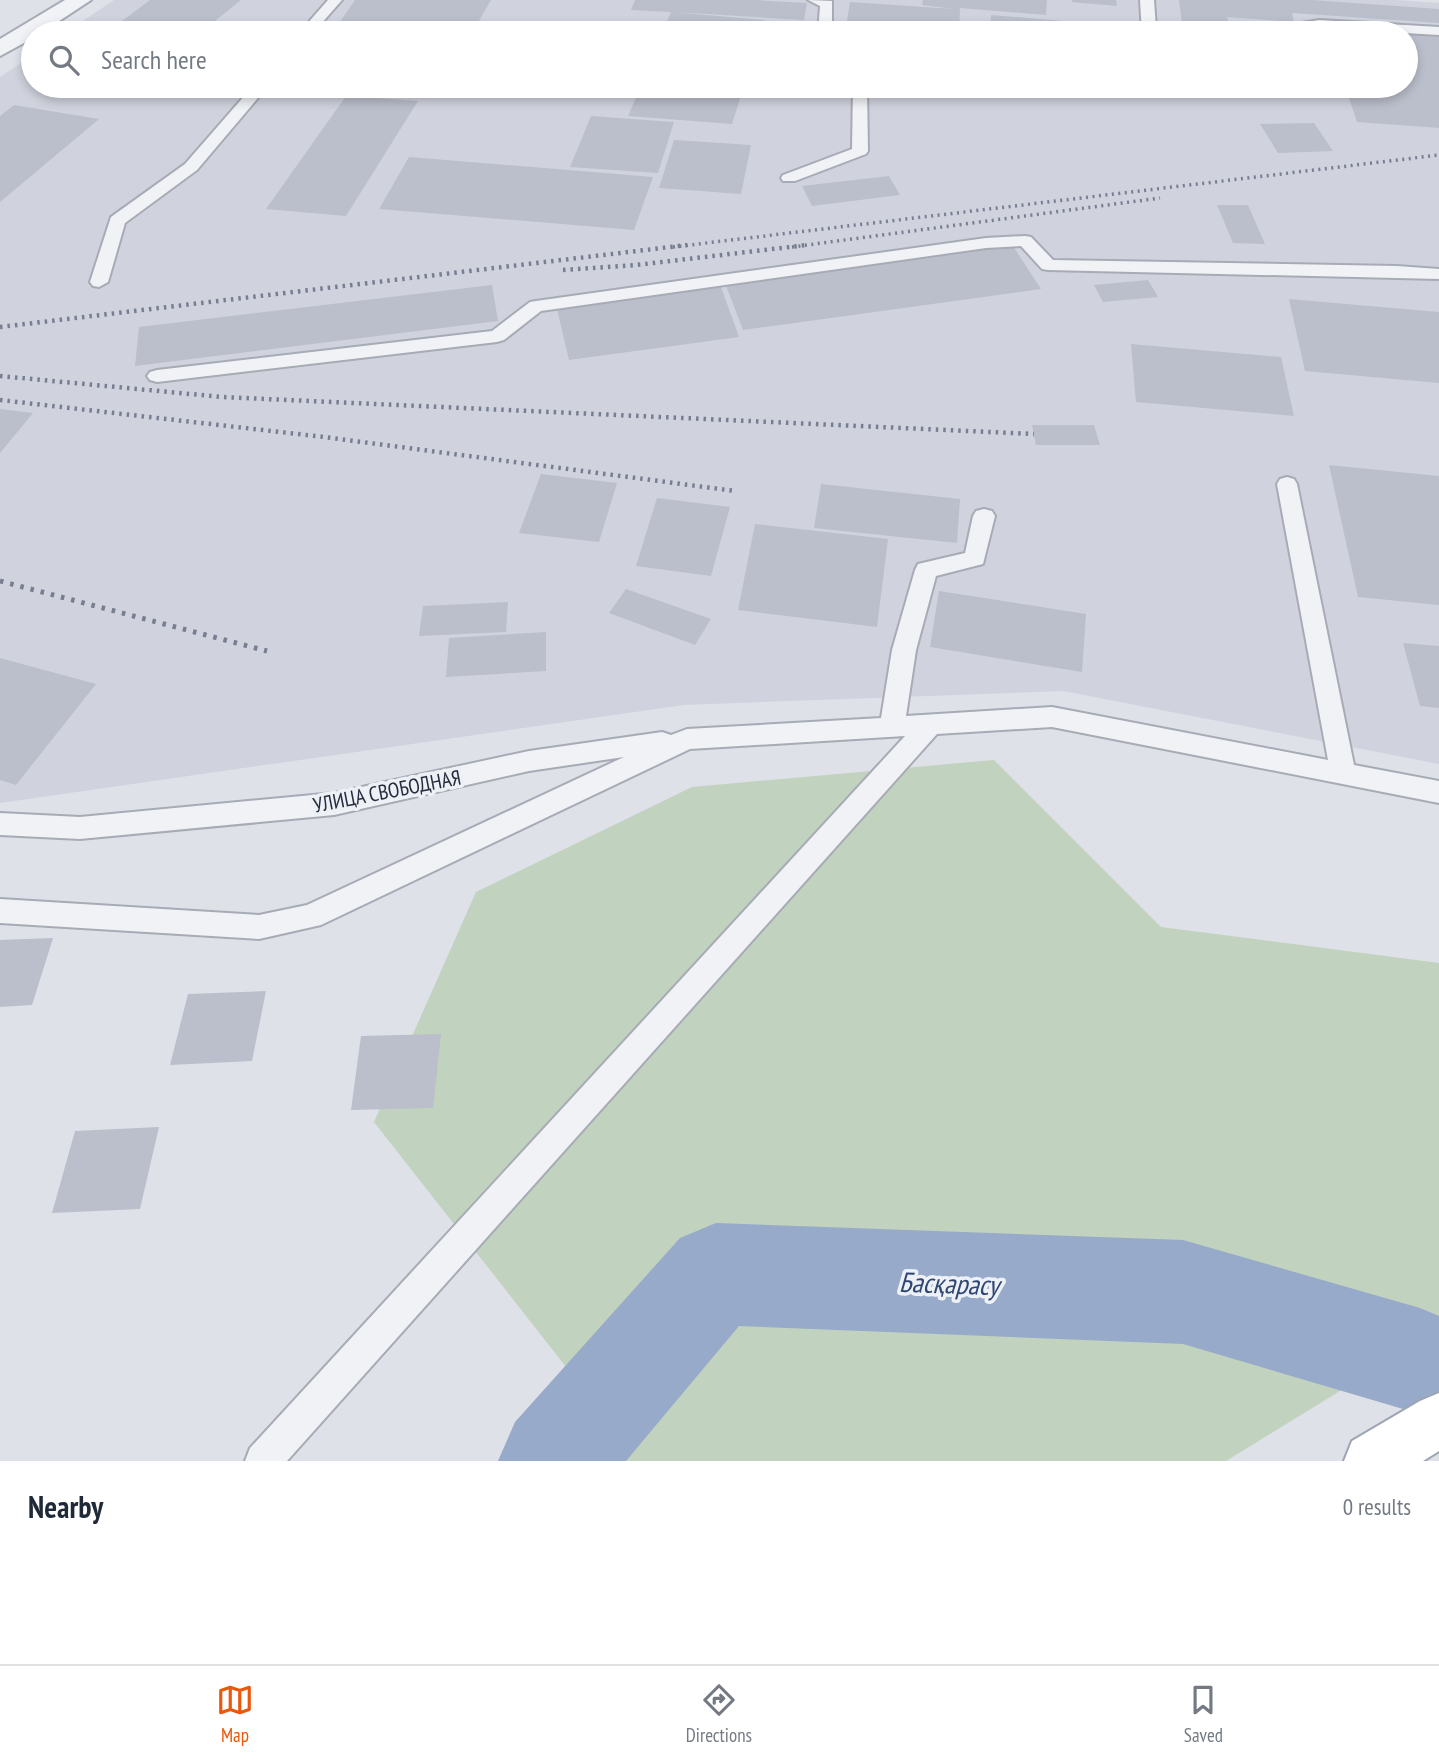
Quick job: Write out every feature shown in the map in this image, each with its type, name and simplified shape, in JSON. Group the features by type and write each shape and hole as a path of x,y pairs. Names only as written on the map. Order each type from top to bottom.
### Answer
{"main road":[{"path":"1372,1461 1439,1420"}],"street":[{"path":"46,21 80,0"},
{"path":"0,49 21,36"}],"lane":[{"path":"317,21 335,0"},
{"path":"815,0 827,4 826,21"},
{"path":"1147,0 1148,21"},
{"path":"1418,30 1439,31"},
{"path":"99,282 117,222 191,166 250,98"},
{"path":"789,178 860,151 860,98"},
{"path":"157,376 497,337 536,306 986,243 1025,241 1048,265 1439,274"},
{"path":"1287,484 1343,773"},
{"path":"892,726 904,650 926,570 975,558 984,516"},
{"name":"УЛИЦА СВОБОДНАЯ","path":"0,824 80,828 334,804 529,761 687,738 1052,717 1439,792"},
{"path":"263,1461 931,724"},
{"path":"0,911 258,928 311,916 687,738"}],"shaded area":[{"path":"114,0 1396,0 1439,3 1439,764 1063,691 684,705 0,803 0,77 21,63 21,98 1418,98 1418,21 83,21"}],"green space":[{"path":"994,760 1161,927 1439,963 1439,1330 1226,1461 620,1461 570,1372 374,1122 476,892 692,787"}],"building":[{"path":"150,0 241,0 215,21 122,21"},
{"path":"355,0 491,0 479,21 340,21"},
{"path":"635,0 807,3 804,20 673,12 764,20 667,21 671,12 631,10"},
{"path":"923,0 1047,0 1046,15 960,8 959,21 847,21 850,2 954,9 922,5"},
{"path":"1116,0 1117,6 1072,2"},
{"path":"1179,0 1312,0 1439,9 1439,23 1292,13 1294,21 1227,17 1228,21 1182,21"},
{"path":"991,15 1063,21 991,21"},
{"path":"1418,35 1439,37 1439,128 1357,122 1349,98 1418,98"},
{"path":"345,98 418,101 346,216 266,209"},
{"path":"636,98 740,98 732,124 628,116"},
{"path":"14,105 99,119 0,202 0,116"},
{"path":"591,116 674,122 658,173 570,167"},
{"path":"1314,123 1333,151 1278,153 1260,124"},
{"path":"674,140 751,145 741,194 659,188"},
{"path":"409,157 653,177 634,230 379,209"},
{"path":"889,176 900,195 812,206 802,186"},
{"path":"1217,205 1248,205 1265,244 1233,243"},
{"path":"1013,246 1041,289 743,330 725,283"},
{"path":"1148,280 1158,297 1103,302 1094,285"},
{"path":"492,285 498,321 135,366 139,327"},
{"path":"721,287 739,337 569,360 557,309"},
{"path":"1289,299 1439,312 1439,383 1305,371"},
{"path":"1131,344 1281,357 1294,416 1136,402"},
{"path":"0,409 33,413 0,453"},
{"path":"1032,425 1094,425 1100,445 1036,445"},
{"path":"1329,465 1439,476 1439,605 1358,597"},
{"path":"541,474 617,483 599,542 519,533"},
{"path":"821,484 960,499 957,543 814,528"},
{"path":"657,498 730,507 711,576 636,566"},
{"path":"755,524 888,539 877,627 738,610"},
{"path":"626,589 711,619 695,645 609,613"},
{"path":"939,591 1086,614 1082,672 930,647"},
{"path":"508,602 506,632 419,636 423,606"},
{"path":"546,632 546,671 446,677 449,638"},
{"path":"1403,643 1439,646 1439,708 1420,706"},
{"path":"0,658 96,684 16,785 0,780"},
{"path":"53,938 32,1005 0,1007 0,940"},
{"path":"266,991 252,1061 170,1065 188,994"},
{"path":"441,1034 433,1108 351,1110 361,1036"},
{"path":"159,1127 140,1209 52,1213 75,1131"}],"waterway":[{"name":"Басқарасу","path":"554,1461 716,1274 1183,1292 1420,1361"}],"railway":[{"path":"673,247 1439,155"},
{"path":"792,247 1160,198"},
{"path":"0,327 687,245"},
{"path":"563,270 636,265 807,245"},
{"path":"0,376 222,397 1034,434"},
{"path":"0,400 324,437 735,491"},
{"path":"0,581 267,651"}]}
